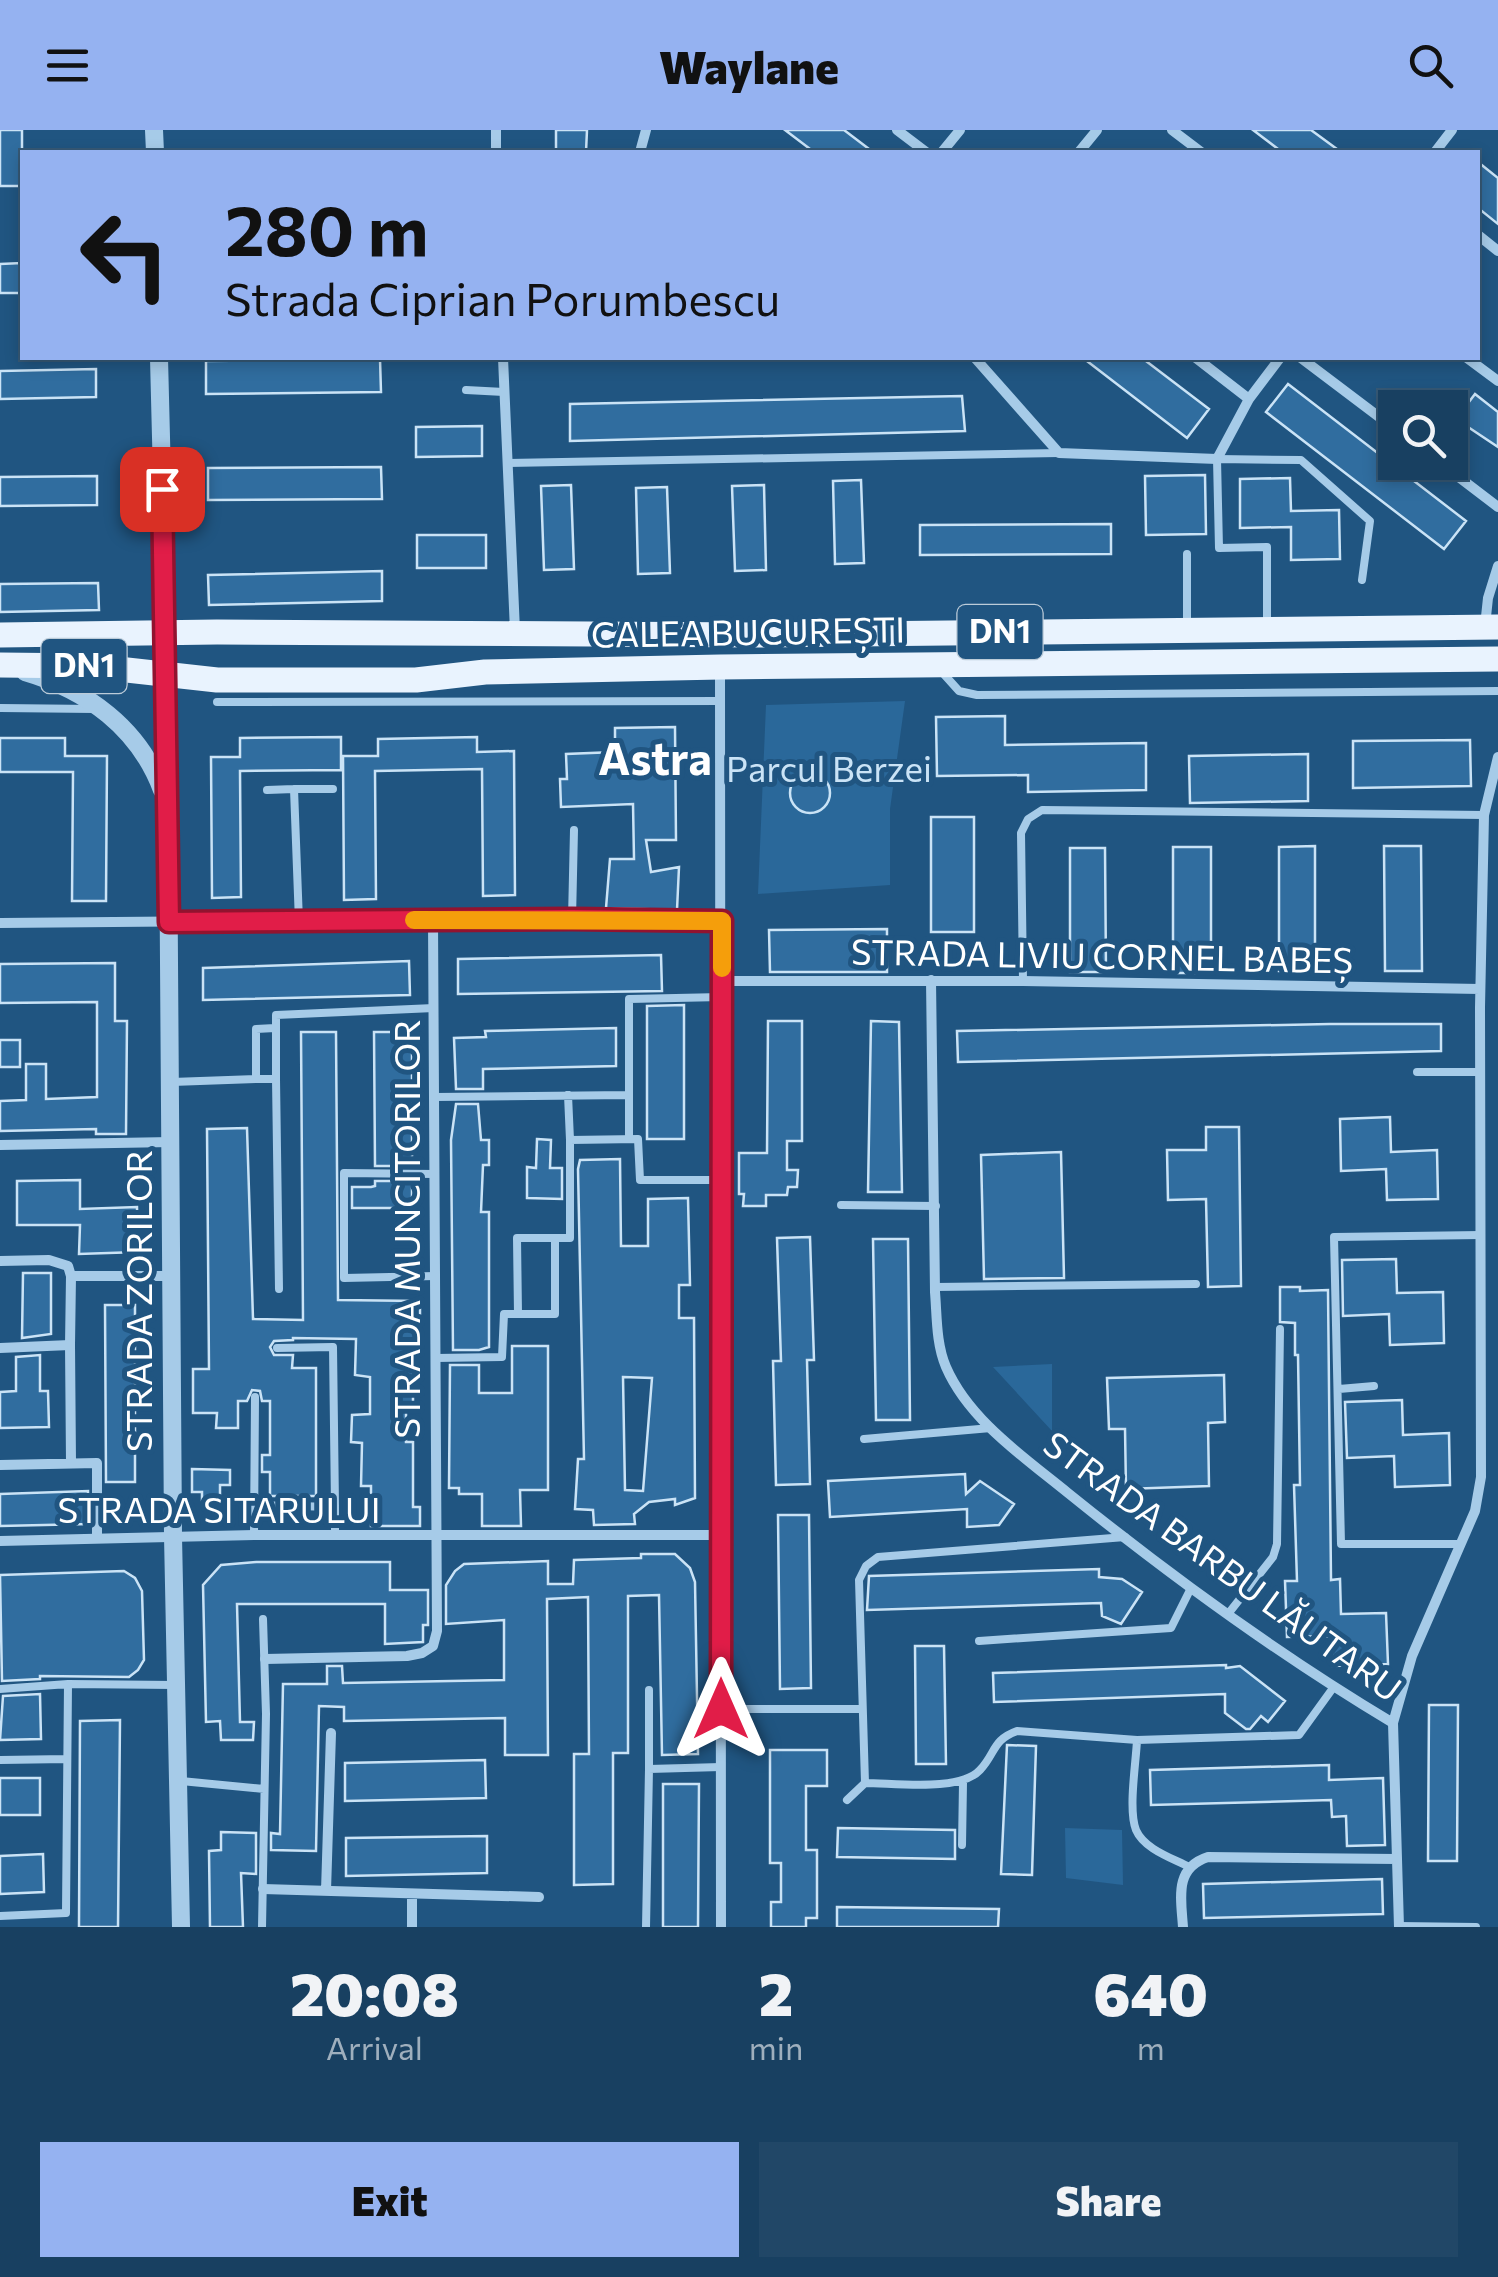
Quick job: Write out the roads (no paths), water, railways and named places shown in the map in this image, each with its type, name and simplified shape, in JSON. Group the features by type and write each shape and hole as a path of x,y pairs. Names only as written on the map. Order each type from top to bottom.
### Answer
{"main road":[{"name":"CALEA BUCUREȘTI","path":"0,636 166,632 758,635 1492,626"},
{"name":"CALEA BUCUREȘTI","path":"0,666 91,666 217,680 416,680 485,672 720,667 1498,660"}],"street":[{"path":"897,130 923,150"},
{"path":"944,150 960,130"},
{"path":"1081,150 1097,130"},
{"path":"1172,130 1198,150"},
{"name":"STRADA ZORILOR","path":"159,360 167,675 173,1536 181,1927"},
{"path":"503,360 515,632"},
{"path":"978,360 1059,454 1216,458 1249,399 1278,360"},
{"path":"1199,360 1249,399"},
{"path":"1304,360 1378,416"},
{"path":"1471,360 1498,381"},
{"path":"1463,480 1498,507"},
{"path":"1492,626 1488,598 1498,566"},
{"path":"1498,660 1498,672"},
{"path":"0,666 61,683 102,709 137,742 154,767 168,805"},
{"path":"720,667 721,1927"},
{"path":"1392,1723 1412,1656 1475,1512 1481,1477 1480,989 1484,815 1498,757"},
{"name":"STRADA MUNCITORILOR","path":"433,920 438,1538"},
{"path":"0,923 722,921"},
{"name":"STRADA LIVIU CORNEL BABEȘ","path":"722,982 931,980 1480,989"},
{"name":"STRADA BARBU LĂUTARU","path":"931,980 935,1287 938,1336 945,1365 960,1391 992,1428 1124,1538 1334,1688 1392,1723 1399,1927"},
{"path":"0,1144 172,1142"},
{"path":"0,1261 59,1262 68,1266 72,1276 72,1463 97,1463 98,1537"},
{"path":"72,1276 173,1276"},
{"path":"0,1348 70,1345"},
{"name":"STRADA SITARULUI","path":"0,1465 72,1463"},
{"name":"STRADA SITARULUI","path":"0,1540 722,1535"},
{"path":"264,1659 407,1656 433,1646 437,1631 438,1538"},
{"path":"326,1890 331,1733"},
{"path":"1183,1927 1180,1887 1189,1867 1208,1857 1397,1858"},
{"path":"263,1890 539,1897"},
{"path":"412,1896 412,1927"}],"lane":[{"path":"466,390 504,392"},
{"path":"507,463 1059,454"},
{"path":"1268,628 1267,547 1219,548 1216,458 1301,460 1370,521 1362,580"},
{"path":"1187,554 1188,630"},
{"path":"938,667 953,687 978,695 1498,691"},
{"path":"217,702 720,701"},
{"path":"0,708 102,709"},
{"path":"294,789 299,922"},
{"path":"266,790 333,789"},
{"path":"1023,981 1022,833 1028,819 1042,810 1484,815"},
{"path":"572,919 574,830"},
{"path":"629,1139 628,999 722,996"},
{"path":"279,1288 276,1015 434,1008"},
{"path":"256,1079 256,1029 275,1028"},
{"path":"1417,1072 1480,1072"},
{"path":"172,1082 276,1078"},
{"path":"434,1097 629,1094"},
{"path":"518,1314 517,1238 570,1238 568,1096"},
{"path":"570,1140 638,1139 640,1180 722,1180"},
{"path":"435,1174 344,1174 344,1278 436,1276"},
{"path":"841,1205 936,1206"},
{"path":"1461,1544 1341,1544 1334,1237 1481,1235"},
{"path":"436,1358 502,1356 504,1314 555,1314 556,1238"},
{"path":"935,1287 1196,1284"},
{"path":"1228,1614 1273,1556 1277,1544 1280,1329"},
{"path":"277,1348 333,1347 335,1536"},
{"path":"1339,1389 1374,1386"},
{"path":"254,1536 255,1397"},
{"path":"864,1439 992,1428"},
{"path":"254,1505 336,1507"},
{"path":"865,1783 859,1580 866,1566 878,1557 1124,1538"},
{"path":"979,1641 1171,1628 1191,1588"},
{"path":"262,1927 263,1618"},
{"path":"0,1916 66,1913 68,1684"},
{"path":"0,1688 175,1685"},
{"path":"847,1800 865,1783 963,1783 980,1770 1001,1737 1016,1731 1137,1740 1299,1735 1334,1688"},
{"path":"646,1927 648,1690"},
{"path":"721,1709 861,1709"},
{"path":"1137,1740 1136,1830 1150,1847 1189,1867"},
{"path":"0,1760 67,1758"},
{"path":"649,1769 720,1767"},
{"path":"180,1781 264,1789"},
{"path":"962,1845 963,1783"},
{"path":"1399,1927 1476,1927"}],"district":[{"name":"Astra","path":"655,759"}],"park label":[{"name":"Parcul Berzei","path":"829,770"}]}
